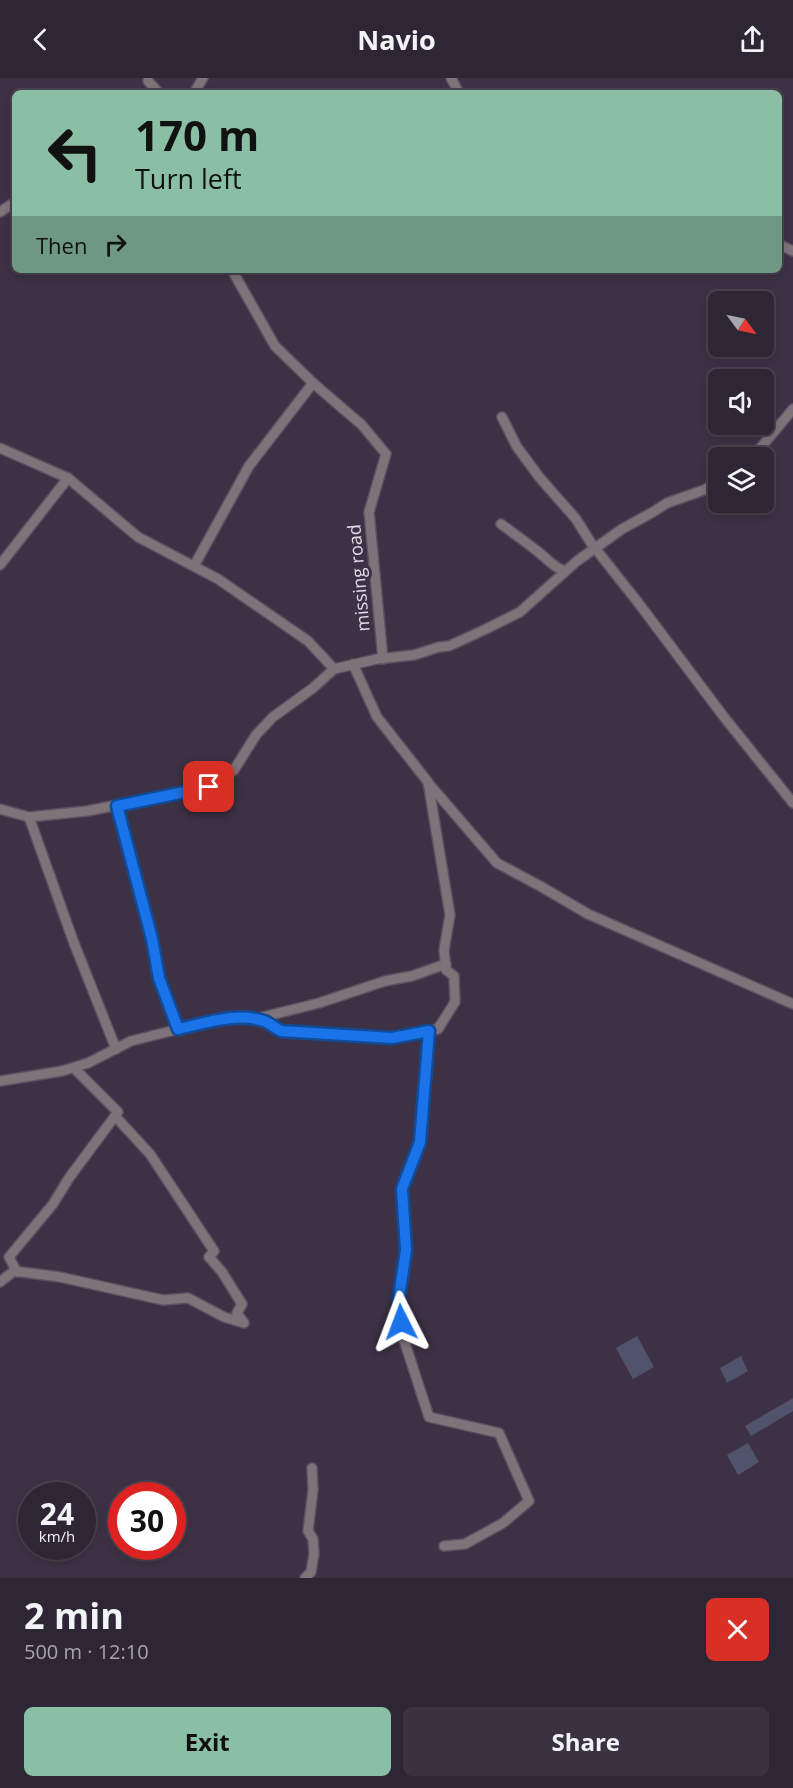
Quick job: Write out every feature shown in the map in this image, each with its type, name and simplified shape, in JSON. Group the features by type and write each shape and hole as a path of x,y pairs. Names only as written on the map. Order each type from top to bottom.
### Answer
{"street":[{"path":"148,81 156,90"},
{"name":"missing road","path":"234,273 275,346 313,383 362,425 386,454 369,513 383,659"},
{"path":"194,566 249,466 313,383"},
{"path":"761,447 793,410"},
{"path":"502,417 518,447 540,478 576,519 595,548 724,717 793,803"},
{"path":"0,448 68,478 138,537 218,579 308,641 334,669"},
{"path":"0,565 68,478"},
{"path":"0,809 29,818 117,806 209,787 234,770 256,735 273,717 313,688 334,669 377,658 414,655 449,646 486,629 520,612 565,571 622,529 667,503 708,488"},
{"path":"501,524 539,551 544,559 556,568 565,571"},
{"path":"353,664 377,717 428,782 497,863 588,914 793,1004"},
{"path":"0,1081 74,1068 131,1041 223,1018 254,1019 266,1022 281,1031 392,1038 438,1029 455,1002 454,976 446,970 444,950 450,915 428,782"},
{"path":"117,806 152,939 159,978 178,1029"},
{"path":"29,818 74,943 116,1049"},
{"path":"254,1019 319,1003 446,964"},
{"path":"429,1031 420,1142 402,1189 406,1250 399,1297 403,1337 429,1417 500,1433 529,1501 503,1523 465,1544 444,1546"},
{"path":"74,1068 118,1112"},
{"path":"2,1278 14,1271 17,1272 60,1277 163,1300 188,1298 224,1317 244,1323 237,1313 242,1304 222,1272 209,1257 214,1251 150,1154 115,1116 69,1178 53,1204 9,1257 17,1272"},
{"path":"305,1578 312,1572 314,1554 313,1539 308,1531 313,1490 312,1468"}],"building":[{"path":"637,1336 654,1367 633,1379 616,1348"},
{"path":"741,1356 748,1371 727,1383 720,1368"},
{"path":"793,1398 793,1411 751,1436 745,1426"},
{"path":"748,1443 759,1462 738,1475 727,1455"}],"route":[{"path":"209,787 117,806 152,939 159,978 178,1029 223,1018 250,1018 266,1022 281,1031 392,1038 429,1031 420,1142 402,1189 406,1250 399,1297 401,1322"}]}
